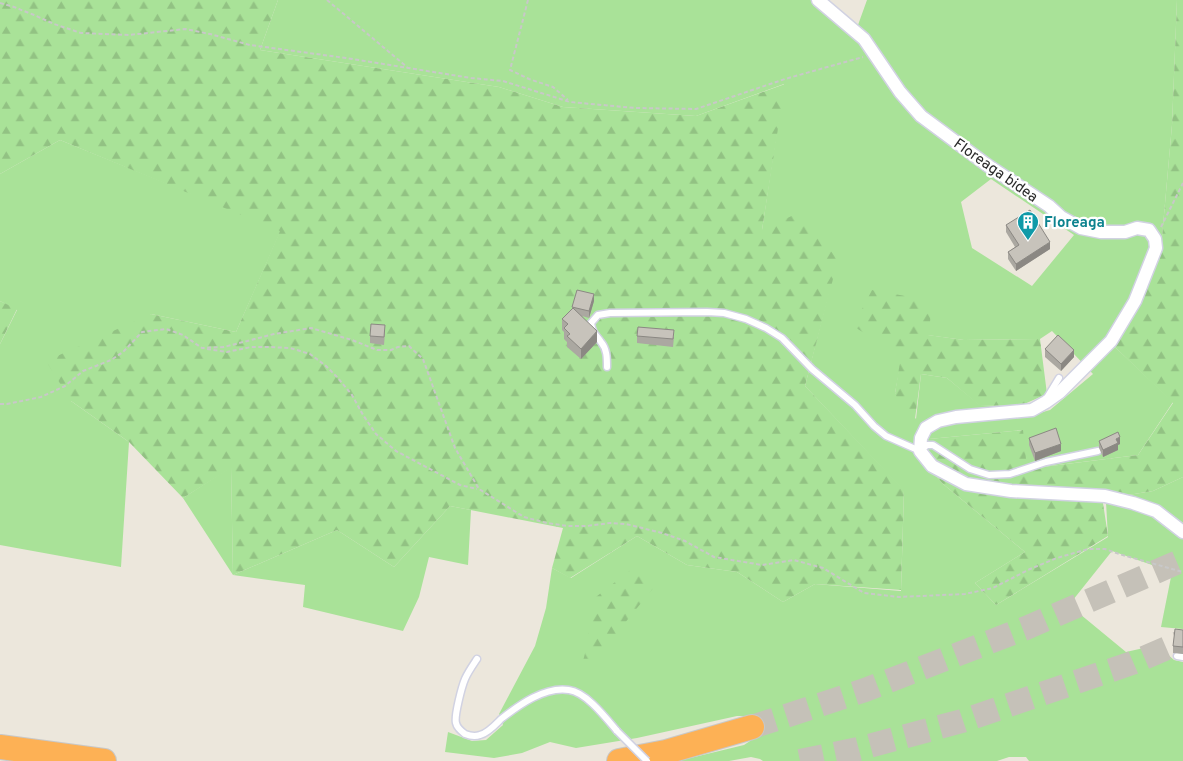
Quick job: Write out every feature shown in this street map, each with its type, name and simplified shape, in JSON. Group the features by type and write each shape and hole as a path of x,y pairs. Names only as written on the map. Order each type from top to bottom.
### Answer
{"highway":[{"path":"619,761 666,752 752,727"},
{"path":"0,747 104,761"}],"street":[{"name":"Floreaga bidea","path":"818,0 864,39 900,92 921,116 1062,217 1081,228 1101,232 1124,232 1137,228 1149,230 1155,238"},
{"path":"1155,238 1156,248 1135,301 1111,341 1060,392 1032,410 956,417 938,421 926,428 921,438 920,450 932,466 966,484 1011,491 1105,496 1156,511 1183,532"}],"lane":[{"path":"607,367 603,343 592,331 591,323 598,314 724,313 753,322 782,338 812,369 855,405 886,436 920,450 927,445 933,445 970,470 989,475 1010,474 1046,462 1098,451"},
{"path":"1046,402 1059,378"},
{"path":"477,659 465,678 456,715 456,724 459,730 475,736 483,734 515,708 554,689 568,689 586,698 647,761"}],"path":[{"path":"327,0 407,67"},
{"path":"528,0 510,70 553,87 570,102"},
{"path":"0,3 81,33 129,35 185,29 250,45 471,78 504,81 570,102 635,108 696,109 785,79 861,57 876,56"},
{"path":"1155,238 1183,183"},
{"path":"202,348 224,347 274,334 311,328 352,340 377,350 391,350 409,346 423,359 455,448 479,489"},
{"path":"0,404 41,397 64,386 83,371 111,360 124,352 142,332 166,329 183,335 202,348 227,352 251,347 280,347 310,354 337,377 352,395 376,434 396,451 460,485 479,489 524,517 547,523 568,526 610,523 626,524 685,541 714,557 762,564 794,560 823,568 864,593 899,597 965,594 993,588 1030,569 1057,558 1088,549 1105,549 1183,572"}],"green space":[{"path":"0,0 278,0 260,50 499,87 563,107 696,116 785,84 762,230 800,212 838,260 805,386 904,490 901,590 815,584 783,602 737,572 687,565 637,536 570,578 552,568 563,528 450,506 394,567 337,530 233,575 231,468 183,498 129,442 71,401 46,361 151,314 236,332 280,231 60,140 0,174"},
{"path":"278,0 826,0 858,25 867,0 1177,0 1172,125 1162,237 1143,299 1115,347 1173,402 1138,455 1026,469 1022,430 929,439 929,468 943,484 1025,552 975,583 996,605 1108,537 1106,502 1148,512 1183,538 1183,629 1161,627 1172,572 1112,551 1069,605 1126,652 1157,645 1174,660 1183,662 1183,761 1029,761 1026,757 1009,757 997,761 763,761 751,757 729,761 678,761 744,745 753,739 755,733 752,723 745,716 737,716 637,738 576,748 550,742 522,753 494,758 445,752 448,732 472,741 486,740 503,725 499,714 535,646 546,608 552,568 571,578 637,536 687,565 737,572 783,602 815,584 901,591 904,491 805,386 837,260 762,230 784,84 696,116 563,107 499,87 260,50","holes":["991,179 1074,235 1032,286 972,248 961,202","1052,331 1093,374 1050,410 1022,418 1022,405 981,406 947,378 921,374 916,419 895,393 902,356 927,335 964,340 1040,339"]},
{"path":"1177,0 1183,0 1183,477 1153,491 1128,495 1101,490 1108,536 996,605 975,583 1025,552 943,484 929,468 929,439 1023,430 1027,469 1138,455 1173,403 1115,347 1143,299 1162,237 1172,125"},
{"path":"60,140 281,230 236,332 151,314 71,401 129,442 121,567 0,545 0,344 17,310 0,301 0,174"},
{"path":"872,290 933,301 928,335 964,340 1040,339 1047,394 1022,405 980,406 947,378 921,374 915,419 904,416 895,393 901,356 853,326"},
{"path":"0,301 17,309 0,344"},
{"path":"231,467 233,575 183,498"},
{"path":"1183,477 1183,527 1161,508 1128,495 1153,491"},
{"path":"450,506 471,510 468,565 429,557 419,597 403,631 303,607 305,585 233,575 337,530 394,567"},
{"path":"637,565 659,581 624,624 608,655 580,672 587,646 592,600"}],"building":[{"name":"Floreaga","path":"1030,210 1050,242 1016,264 1008,252 1019,245 1006,225"},
{"path":"577,290 594,294 589,311 572,307"},
{"path":"573,308 597,331 581,349 567,336 570,334 564,328 568,324 562,319"},
{"path":"371,324 385,325 384,337 370,336"},
{"path":"638,327 674,330 673,339 637,336"},
{"path":"1058,335 1074,350 1061,364 1045,349"},
{"path":"1056,428 1061,444 1035,453 1029,438"},
{"path":"1118,432 1120,437 1116,439 1118,443 1103,450 1099,441"},
{"path":"1175,629 1183,630 1183,647 1173,646"}],"tunnel":[{"path":"752,727 865,690 1026,628 1183,560"},
{"path":"800,761 858,749 962,721 1132,663 1183,641"}],"place":[{"name":"Floreaga","path":"1028,241"}]}
